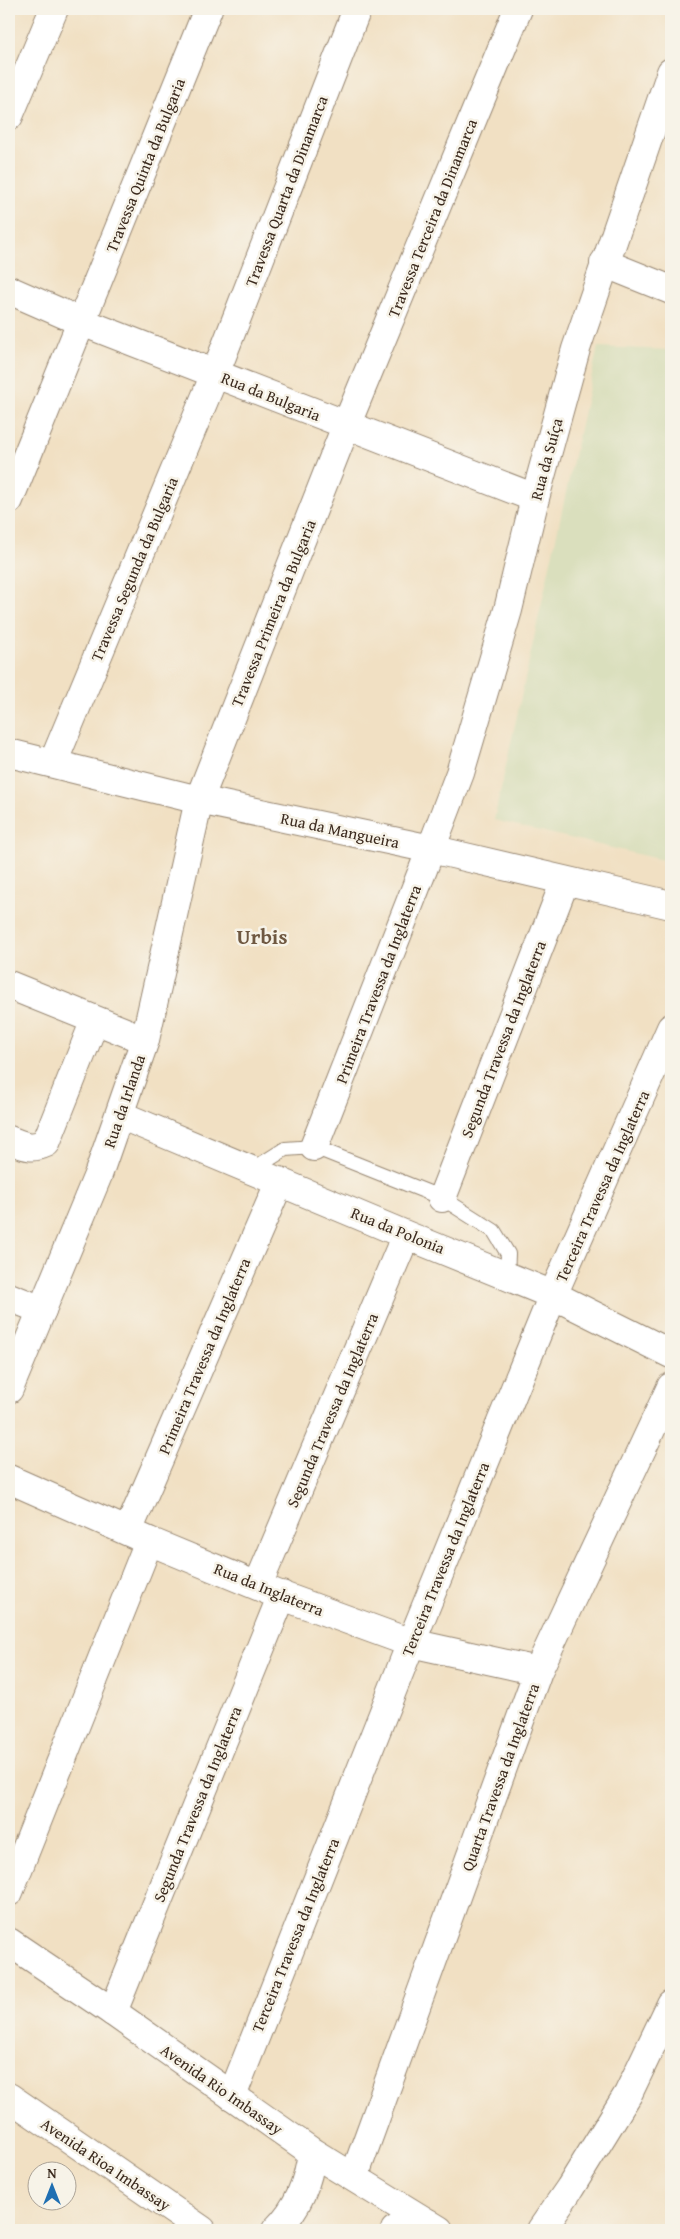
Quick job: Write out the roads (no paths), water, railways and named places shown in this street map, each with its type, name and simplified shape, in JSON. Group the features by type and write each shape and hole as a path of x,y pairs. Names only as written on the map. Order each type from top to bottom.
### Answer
{"street":[{"path":"9,116 54,9"},
{"name":"Travessa Quinta da Bulgaria","path":"9,500 208,9"},
{"name":"Travessa Quarta da Dinamarca","path":"215,374 357,9"},
{"name":"Travessa Terceira da Dinamarca","path":"346,426 518,9"},
{"name":"Rua da Suíça","path":"430,849 460,773 475,724 508,610 535,498 576,349 604,263 664,112 671,72"},
{"path":"604,263 671,290"},
{"name":"Rua da Bulgaria","path":"9,290 82,322 535,498"},
{"name":"Travessa Segunda da Bulgaria","path":"53,763 215,374"},
{"name":"Travessa Primeira da Bulgaria","path":"199,800 346,426"},
{"name":"Rua da Mangueira","path":"9,753 199,800 430,849 671,905"},
{"name":"Rua da Irlanda","path":"9,1389 98,1175 145,1040 199,800"},
{"name":"Primeira Travessa da Inglaterra","path":"314,1147 430,849"},
{"name":"Segunda Travessa da Inglaterra","path":"442,1198 565,881"},
{"path":"9,985 145,1040"},
{"path":"9,1140 27,1147 37,1147 46,1143 95,1020"},
{"name":"Terceira Travessa da Inglaterra","path":"232,2096 411,1644 554,1295 671,1028"},
{"name":"Rua da Polonia","path":"120,1115 554,1295 671,1354"},
{"name":"Primeira Travessa da Inglaterra","path":"9,1892 138,1536 280,1181"},
{"name":"Segunda Travessa da Inglaterra","path":"113,2012 270,1590 406,1235"},
{"path":"9,1297 42,1310"},
{"name":"Quarta Travessa da Inglaterra","path":"354,2177 538,1671 671,1387"},
{"name":"Rua da Inglaterra","path":"9,1479 138,1536 270,1590 411,1644 538,1671"},
{"name":"Avenida Rio Imbassay","path":"9,1942 113,2012 312,2152 434,2227"},
{"path":"541,2230 570,2188 628,2094 671,2004"},
{"name":"Avenida Rioa Imbassay","path":"9,2097 202,2230"},
{"path":"276,2230 287,2219 298,2201 310,2169 312,2152"},
{"path":"395,2230 406,2225 434,2227"}],"lane":[{"path":"252,1170 285,1149 314,1147 442,1198 494,1231 508,1254 507,1276"}],"district":[{"name":"Urbis","path":"262,937"}]}
